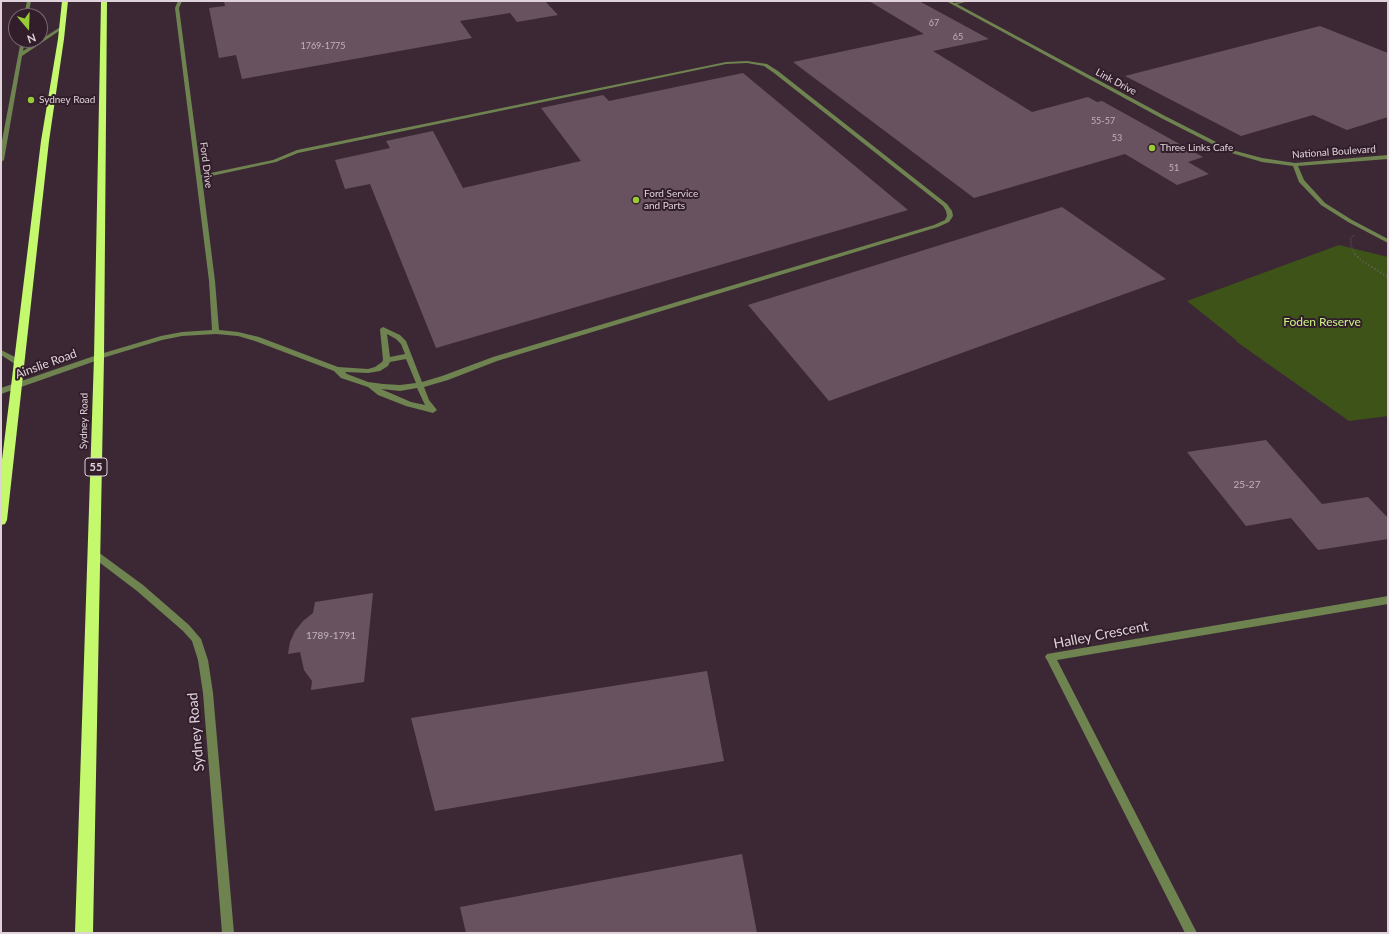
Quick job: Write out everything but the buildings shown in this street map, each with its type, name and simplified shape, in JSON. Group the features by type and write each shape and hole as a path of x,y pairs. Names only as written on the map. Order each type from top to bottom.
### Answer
{"highway":[{"path":"1,520 18,362 45,141 66,1"},
{"name":"Sydney Road","path":"84,933 99,357 104,1"}],"street":[{"name":"Ford Drive","path":"180,1 177,8 212,281 216,332"},
{"name":"Link Drive","path":"948,1 1212,143 1244,156 1281,164"},
{"path":"954,4 967,1"},
{"path":"20,55 63,27"},
{"path":"1,160 21,48"},
{"path":"198,177 274,161 297,152 726,63 747,62 764,65 776,72 945,205 949,211 950,216 947,221 936,226 495,359 445,378 421,385 400,388 367,384 344,376 337,369"},
{"name":"National Boulevard","path":"1281,164 1295,165 1388,157"},
{"path":"1295,165 1301,181 1311,193 1329,208 1388,241"},
{"path":"367,384 381,393 409,404 433,410 426,401 404,344 398,337 383,329 387,360"},
{"name":"Ainslie Road","path":"1,391 99,357 161,338 182,334 216,332 238,334 257,339 337,369"},
{"path":"1,352 18,362"},
{"path":"337,369 368,371 377,369 387,360 409,356"},
{"name":"Sydney Road","path":"94,553 140,588 186,628 196,639 203,660 208,701 228,933"},
{"name":"Halley Crescent","path":"1191,933 1050,657 1388,600"}],"path":[{"path":"1361,227 1352,238 1351,246 1354,255 1388,277"}],"green space":[{"name":"Foden Reserve","path":"1339,245 1388,257 1388,416 1349,421 1237,342 1187,301"}],"place":[{"name":"Sydney Road","path":"31,100"},
{"name":"Three Links Cafe","path":"1152,148"},
{"name":"Ford Service and Parts","path":"636,200"}]}
